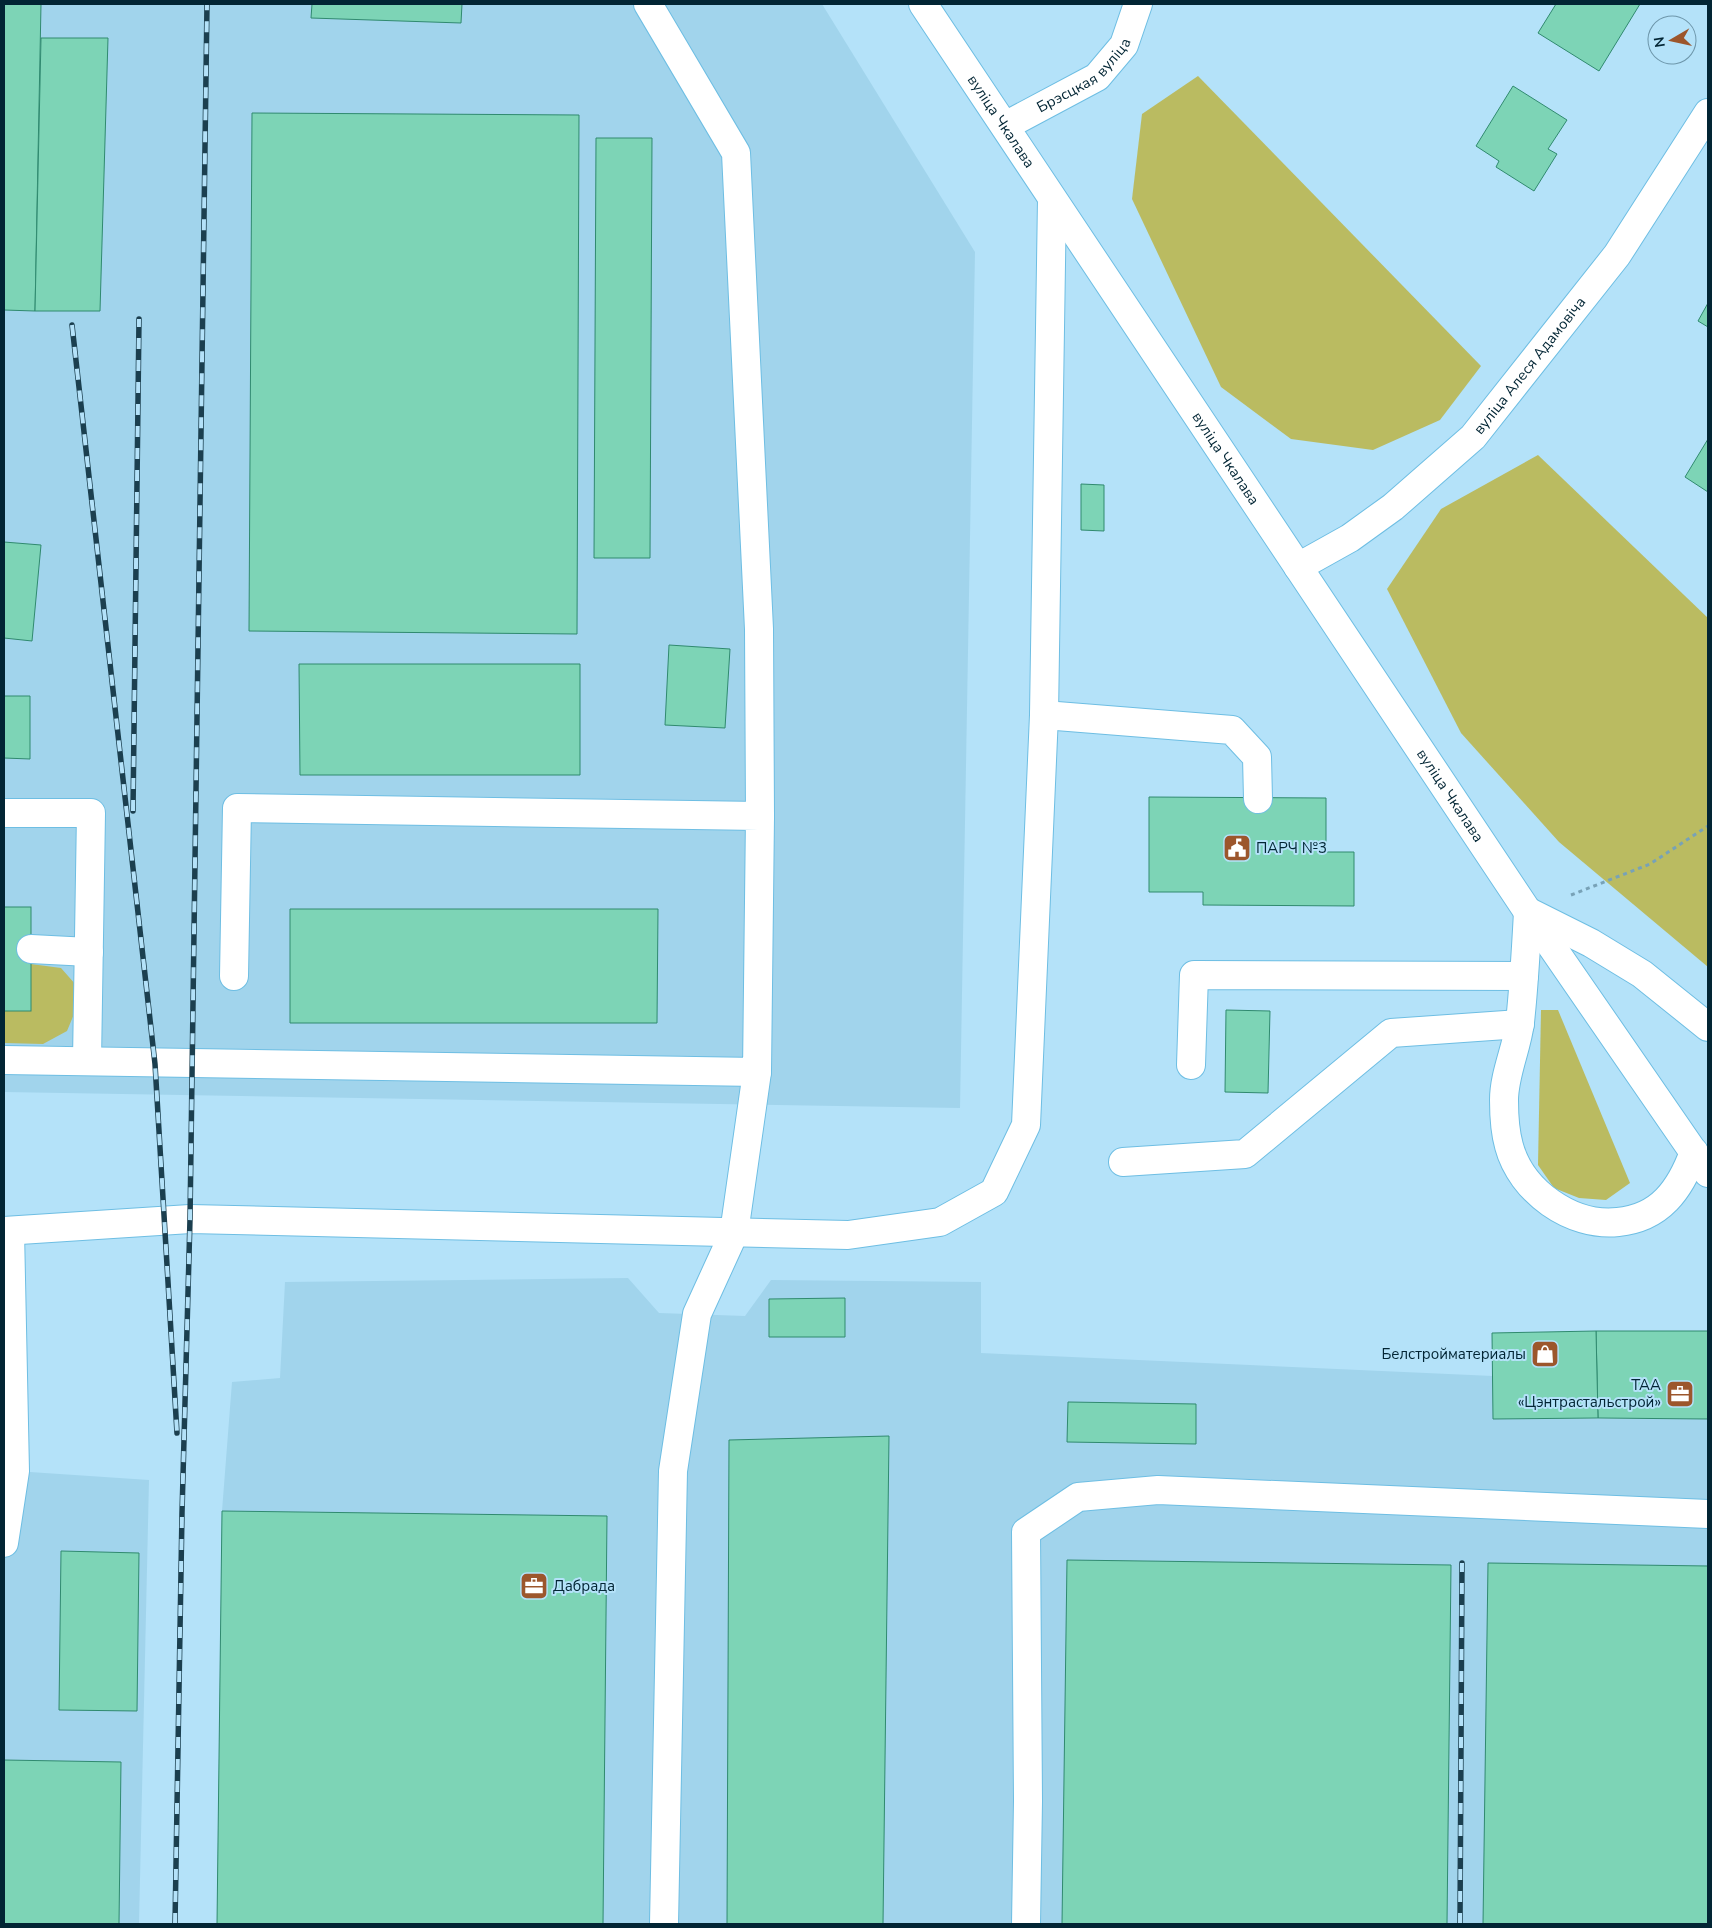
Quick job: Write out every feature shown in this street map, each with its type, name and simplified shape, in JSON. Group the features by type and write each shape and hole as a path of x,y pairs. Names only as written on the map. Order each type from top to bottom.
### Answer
{"street":[{"path":"648,4 736,153 759,629 760,816 757,1072 734,1233 697,1314 672,1471 664,1924"},
{"name":"вуліца Чкалава","path":"923,4 1528,912 1701,1163"},
{"name":"Брэсцкая вуліца","path":"1005,126 1097,77 1124,45 1138,4"},
{"name":"вуліца Алеся Адамовіча","path":"1298,567 1350,538 1393,507 1473,437 1617,255 1708,113"},
{"path":"4,1543 15,1471 7,1231 190,1219 848,1235 940,1222 994,1192 1026,1126 1044,715 1052,199"},
{"path":"1044,715 1232,730 1257,757 1258,799"},
{"path":"234,976 237,808 760,816"},
{"path":"4,812 91,812 87,1061"},
{"path":"1701,1163 1661,1206 1634,1220 1601,1224 1572,1215 1540,1195 1522,1174 1509,1145 1504,1099 1520,1024 1528,912 1592,943 1642,974 1708,1027"},
{"path":"31,949 89,952"},
{"path":"1191,1065 1194,975 1524,976"},
{"path":"1123,1162 1245,1154 1392,1033 1520,1024"},
{"path":"4,1060 155,1064 757,1072"},
{"path":"1026,1924 1026,1532 1078,1497 1158,1490 1708,1514"}],"path":[{"path":"1528,912 1650,864 1708,826"}],"shaded area":[{"path":"4,4 822,4 975,252 960,1108 4,1092"},
{"path":"1198,76 1481,366 1440,420 1373,450 1291,439 1221,387 1132,199 1142,114"},
{"path":"1538,455 1708,618 1708,967 1559,842 1461,733 1387,589 1441,509"},
{"path":"31,964 61,968 76,985 77,1007 67,1031 43,1044 4,1043 4,1011 31,1011"},
{"path":"1541,1010 1558,1010 1630,1183 1606,1200 1579,1198 1554,1188 1538,1165"},
{"path":"628,1278 659,1313 745,1316 771,1280 981,1282 981,1353 1493,1376 1493,1419 1708,1419 1708,1924 217,1924 222,1511 232,1382 280,1378 285,1282"},
{"path":"15,1471 149,1480 139,1924 4,1924 4,1472"}],"building":[{"path":"4,4 41,4 35,311 4,310"},
{"path":"312,4 462,4 461,23 311,18"},
{"path":"1556,4 1640,4 1599,71 1538,33"},
{"path":"41,38 108,38 100,311 35,311"},
{"path":"1513,86 1567,120 1548,149 1557,154 1534,191 1496,167 1499,161 1476,146"},
{"path":"252,113 579,115 577,634 249,631"},
{"path":"596,138 652,138 650,558 594,558"},
{"path":"1708,303 1708,327 1698,321"},
{"path":"1708,439 1708,492 1685,477"},
{"path":"1081,484 1104,485 1104,531 1081,530"},
{"path":"4,542 41,545 32,641 4,638"},
{"path":"669,645 730,649 725,728 665,725"},
{"path":"299,664 580,664 580,775 300,775"},
{"path":"4,696 30,696 30,759 4,758"},
{"name":"ПАРЧ №3","path":"1149,797 1326,798 1326,852 1354,852 1354,906 1203,905 1203,892 1149,892"},
{"path":"4,907 31,907 31,1011 4,1011"},
{"path":"290,909 658,909 657,1023 290,1023"},
{"path":"1226,1010 1270,1011 1268,1093 1225,1092"},
{"path":"845,1298 845,1337 769,1337 769,1299"},
{"path":"1596,1331 1708,1331 1708,1419 1598,1418"},
{"name":"Белстройматериалы","path":"1596,1331 1598,1418 1493,1419 1492,1333"},
{"path":"1068,1402 1196,1404 1196,1444 1067,1442"},
{"path":"889,1436 883,1924 727,1924 729,1440"},
{"path":"222,1511 607,1516 603,1924 217,1924"},
{"path":"61,1551 139,1553 137,1711 59,1710"},
{"path":"1067,1560 1451,1565 1447,1924 1062,1924"},
{"path":"1488,1563 1708,1566 1708,1924 1483,1924"},
{"path":"4,1760 121,1762 119,1924 4,1924"}],"railway":[{"path":"175,1924 182,1513 190,1219 207,4"},
{"path":"133,811 139,319"},
{"path":"72,325 155,1064 177,1433"},
{"path":"1460,1924 1462,1563"}],"place":[{"name":"ПАРЧ №3","path":"1237,848"},
{"name":"Белстройматериалы","path":"1545,1354"},
{"name":"ТАА «Цэнтрастальстрой»","path":"1680,1394"},
{"name":"Дабрада","path":"534,1586"}]}
